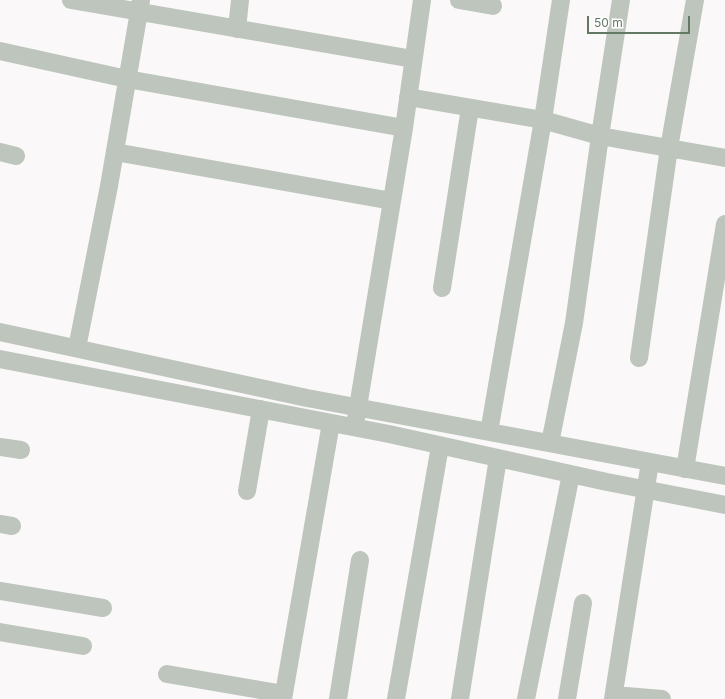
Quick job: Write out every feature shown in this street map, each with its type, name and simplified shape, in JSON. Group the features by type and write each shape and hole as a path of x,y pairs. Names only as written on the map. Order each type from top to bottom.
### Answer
{"street":[{"path":"71,0 140,6 237,29 413,59"},
{"path":"237,29 240,0"},
{"path":"354,428 404,128 422,0"},
{"path":"459,0 493,6"},
{"path":"489,432 543,120 561,0"},
{"path":"550,443 574,322 621,0"},
{"path":"639,358 670,148 695,0"},
{"path":"76,348 115,152 140,6"},
{"path":"0,51 127,79 404,128"},
{"path":"408,97 543,120 600,136 725,158"},
{"path":"442,288 470,108"},
{"path":"115,152 392,201"},
{"path":"685,469 725,224"},
{"path":"0,332 358,408 725,476"},
{"path":"0,359 332,423 725,505"},
{"path":"148,388 154,365"},
{"path":"247,491 261,409"},
{"path":"167,674 284,697 332,423"},
{"path":"396,699 440,446"},
{"path":"0,447 21,450"},
{"path":"460,699 498,458"},
{"path":"650,462 613,697 662,699"},
{"path":"526,699 571,474"},
{"path":"338,699 360,560"},
{"path":"0,591 104,608"},
{"path":"567,699 583,603"},
{"path":"0,632 83,646"}]}
